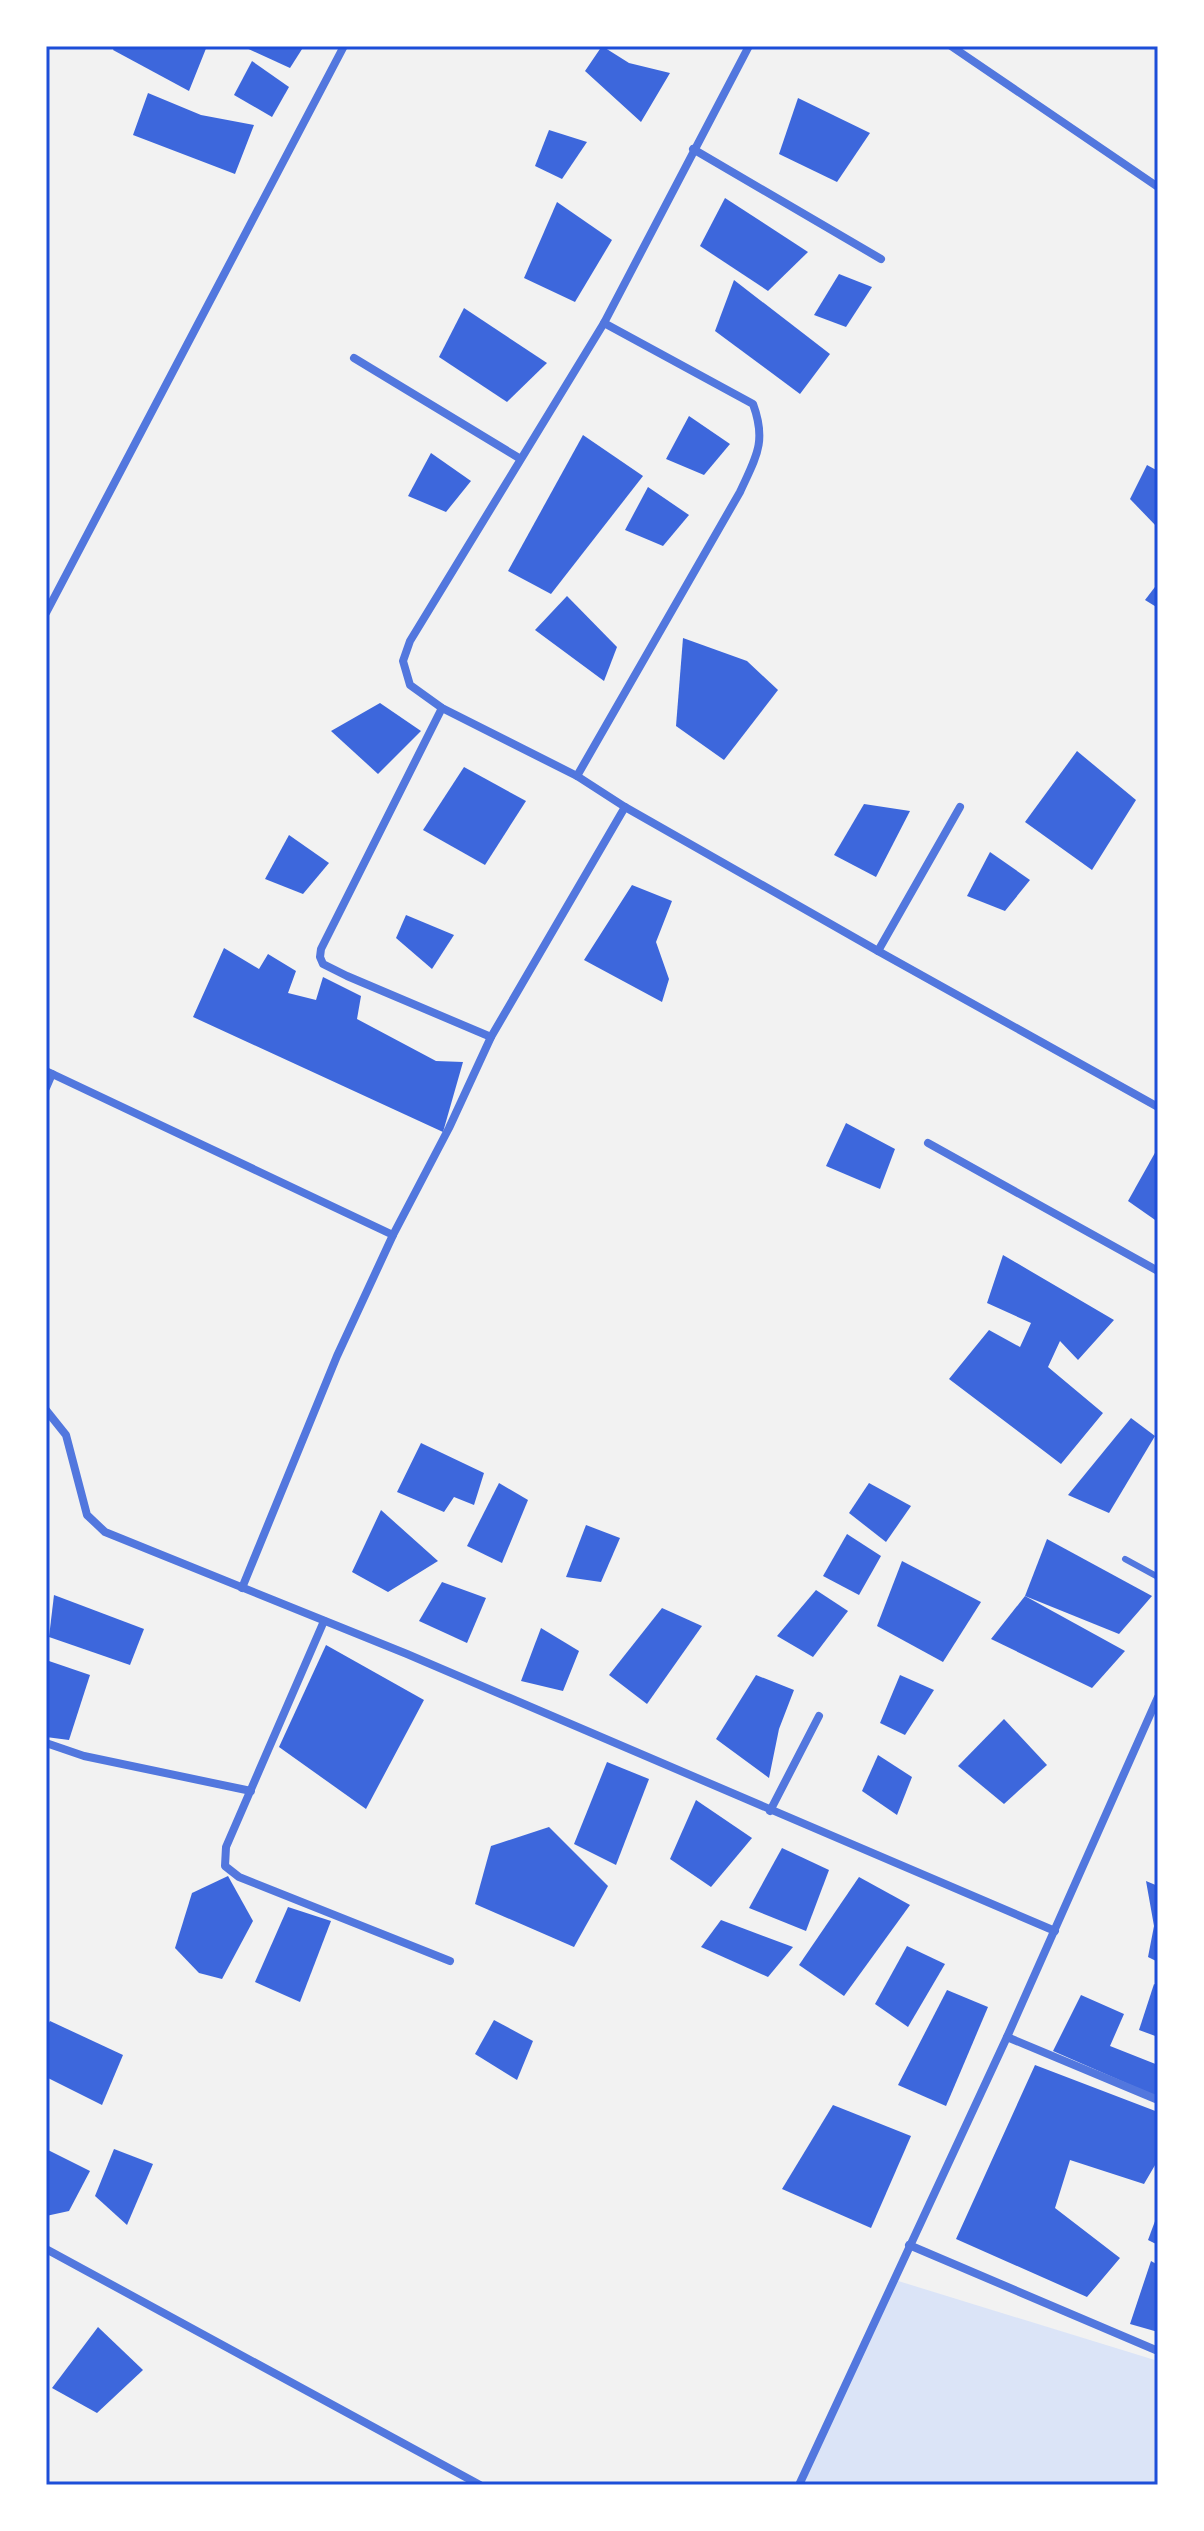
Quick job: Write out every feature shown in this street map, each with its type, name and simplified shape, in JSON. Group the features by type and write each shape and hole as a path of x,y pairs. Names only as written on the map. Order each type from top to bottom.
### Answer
{"street":[{"path":"46,613 344,46"},
{"path":"749,46 604,323 410,641 403,661 410,685 442,708 577,776 625,807 1158,1107"},
{"path":"951,46 1158,187"},
{"path":"693,149 881,259"},
{"path":"577,776 740,492 760,449 761,426 753,404 604,323"},
{"path":"354,358 519,458"},
{"path":"442,708 321,949 320,957 323,964 347,976 491,1037"},
{"path":"242,1588 337,1356 393,1235 449,1128 491,1037 625,807"},
{"path":"878,951 960,807"},
{"path":"46,1088 49,1073 393,1235"},
{"path":"928,1143 1158,1271"},
{"path":"46,1410 66,1435 87,1515 105,1532 324,1621 1055,1931"},
{"path":"324,1621 226,1847 225,1866 239,1877 450,1961"},
{"path":"799,2485 1007,2037 1158,1697"},
{"path":"770,1811 819,1716"},
{"path":"46,1743 99,1759 251,1791"},
{"path":"1007,2037 1158,2100"},
{"path":"909,2245 1158,2351"},
{"path":"46,2249 480,2485"}],"lane":[{"path":"1125,1559 1158,1577"}],"shaded area":[{"path":"895,2280 1158,2361 1158,2485 797,2485"}],"building":[{"path":"115,46 207,46 189,91 113,50"},
{"path":"242,46 304,46 290,68"},
{"path":"602,46 629,63 670,73 641,122 585,71"},
{"path":"252,61 289,87 272,117 234,95"},
{"path":"148,93 201,115 254,125 235,174 133,135"},
{"path":"798,98 870,133 837,182 779,154"},
{"path":"549,130 587,142 562,179 535,166"},
{"path":"725,198 808,252 768,291 700,246"},
{"path":"557,202 612,240 575,302 524,278"},
{"path":"839,274 872,287 846,327 814,315"},
{"path":"734,280 830,354 800,394 715,331"},
{"path":"464,308 547,363 507,402 439,357"},
{"path":"689,416 730,444 704,475 666,459"},
{"path":"583,435 643,476 551,594 508,571"},
{"path":"431,453 471,481 446,512 408,496"},
{"path":"1147,465 1158,471 1158,528 1130,499"},
{"path":"648,487 689,515 663,546 625,530"},
{"path":"1158,583 1158,608 1145,600"},
{"path":"567,596 617,647 604,681 535,630"},
{"path":"683,638 747,661 778,690 724,760 676,726"},
{"path":"380,703 421,731 378,774 331,731"},
{"path":"1077,751 1136,800 1092,870 1025,822"},
{"path":"464,767 526,801 485,865 423,830"},
{"path":"864,804 910,811 876,877 834,855"},
{"path":"289,835 329,863 303,894 265,879"},
{"path":"990,852 1030,880 1005,911 967,896"},
{"path":"632,885 672,901 656,942 669,979 662,1002 584,960"},
{"path":"406,915 454,935 432,969 396,938"},
{"path":"224,948 259,969 268,954 296,971 288,993 316,1000 323,977 361,996 357,1019 436,1061 463,1062 443,1132 193,1017"},
{"path":"846,1123 895,1149 880,1189 826,1166"},
{"path":"1158,1152 1158,1222 1128,1201"},
{"path":"1003,1255 1114,1320 1078,1360 1060,1341 1048,1367 1103,1413 1061,1464 949,1379 989,1330 1020,1347 1031,1323 987,1303"},
{"path":"1131,1418 1155,1436 1109,1513 1068,1495"},
{"path":"421,1443 484,1473 474,1505 454,1497 444,1512 397,1492"},
{"path":"499,1483 528,1500 502,1563 467,1546"},
{"path":"869,1483 911,1506 886,1542 849,1513"},
{"path":"381,1510 438,1561 388,1592 352,1572"},
{"path":"586,1525 620,1538 601,1582 566,1577"},
{"path":"847,1534 881,1556 859,1595 823,1576"},
{"path":"1047,1539 1152,1596 1119,1634 1025,1596"},
{"path":"902,1561 981,1602 943,1662 877,1626"},
{"path":"442,1582 486,1598 467,1643 419,1621"},
{"path":"816,1590 848,1611 813,1657 777,1636"},
{"path":"54,1595 144,1629 130,1665 49,1637"},
{"path":"1025,1596 1125,1651 1092,1688 991,1639"},
{"path":"662,1608 702,1626 647,1704 609,1675"},
{"path":"541,1628 579,1651 563,1691 521,1681"},
{"path":"326,1645 424,1700 366,1809 279,1747"},
{"path":"46,1660 90,1675 69,1740 46,1737"},
{"path":"756,1675 794,1690 779,1729 769,1778 716,1739"},
{"path":"900,1675 934,1690 905,1735 880,1723"},
{"path":"1004,1719 1047,1765 1004,1804 958,1766"},
{"path":"878,1755 912,1777 897,1815 862,1791"},
{"path":"607,1762 649,1779 616,1865 574,1844"},
{"path":"696,1800 752,1838 711,1887 670,1859"},
{"path":"549,1827 608,1886 574,1947 475,1904 491,1846"},
{"path":"782,1848 829,1870 806,1931 749,1908"},
{"path":"228,1876 253,1921 222,1979 199,1973 175,1948 192,1893"},
{"path":"859,1877 910,1905 844,1996 799,1965"},
{"path":"1146,1881 1158,1886 1158,1962 1148,1957 1154,1926"},
{"path":"288,1907 331,1921 300,2002 255,1982"},
{"path":"721,1920 793,1947 768,1977 701,1947"},
{"path":"907,1946 945,1964 908,2027 875,2004"},
{"path":"1154,1984 1158,1986 1158,2037 1139,2030"},
{"path":"947,1990 988,2007 946,2106 898,2085"},
{"path":"1081,1995 1124,2014 1110,2046 1158,2065 1158,2097 1053,2051"},
{"path":"494,2020 533,2041 517,2080 475,2054"},
{"path":"50,2021 123,2055 102,2105 46,2077 46,2028"},
{"path":"1035,2065 1158,2112 1158,2160 1144,2184 1070,2160 1055,2208 1120,2258 1087,2297 956,2239"},
{"path":"833,2105 911,2136 871,2228 782,2189"},
{"path":"46,2149 90,2171 69,2211 46,2216"},
{"path":"114,2149 153,2164 127,2225 95,2196"},
{"path":"1158,2213 1158,2245 1148,2240"},
{"path":"1151,2261 1158,2265 1158,2332 1130,2324"},
{"path":"98,2327 143,2370 97,2413 52,2388"}]}
